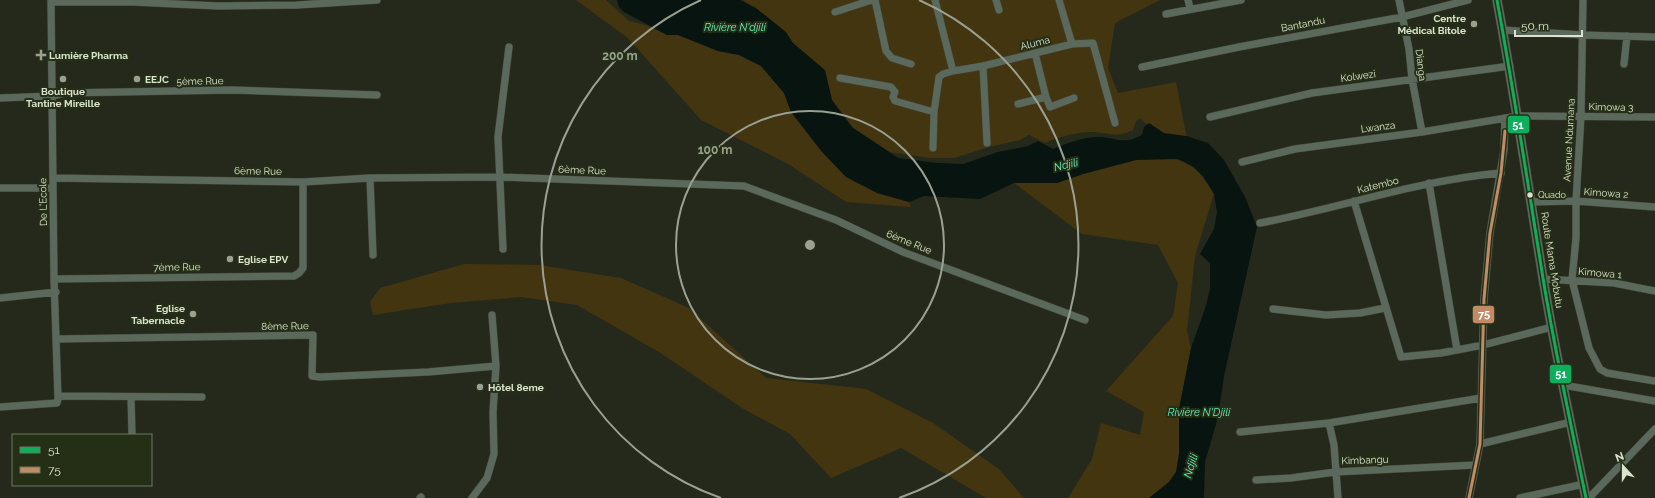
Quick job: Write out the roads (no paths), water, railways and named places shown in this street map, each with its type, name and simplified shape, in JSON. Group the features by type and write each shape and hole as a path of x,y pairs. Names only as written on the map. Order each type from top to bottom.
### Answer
{"street":[{"path":"51,1 133,2 218,6 377,0"},
{"path":"835,12 861,2 874,0 886,51 892,58 911,64"},
{"path":"933,148 934,112 939,77 943,74 956,71 935,0"},
{"path":"996,0 999,10"},
{"path":"1060,0 1072,44"},
{"path":"1188,0 1190,8"},
{"path":"1166,14 1190,8 1241,0"},
{"name":"Dianga","path":"1399,0 1409,49 1412,79 1422,132"},
{"name":"Bantandu","path":"1142,68 1239,47 1402,17 1468,0"},
{"name":"Route Mama Mobutu","path":"1497,0 1510,66 1543,279 1563,385 1588,498"},
{"name":"Avenue Ndumana","path":"1583,0 1581,116 1576,202 1576,238 1572,280 1589,348 1600,369 1607,373 1655,381"},
{"name":"De L'Ecole","path":"0,407 57,403 59,396 56,292 54,279 51,1"},
{"path":"1503,30 1582,35 1655,37"},
{"path":"1624,64 1627,36"},
{"name":"Aluma","path":"956,71 1035,54 1072,44 1093,43 1115,123"},
{"path":"504,248 498,177 498,137 508,47"},
{"path":"1035,54 1046,97 1050,106 1074,98"},
{"path":"983,66 986,143"},
{"name":"Kolwezi","path":"1210,116 1312,93 1510,66"},
{"path":"840,78 891,87 895,92 893,97 895,101 934,112"},
{"name":"5ème Rue","path":"0,98 52,96 64,93 231,90 377,94"},
{"path":"1018,104 1046,97"},
{"name":"Kimowa 3","path":"1518,116 1655,117"},
{"name":"Lwanza","path":"1242,162 1295,150 1422,132 1518,116"},
{"path":"1469,498 1480,444 1480,398 1484,298 1490,233 1506,136 1505,118"},
{"name":"Katembo","path":"1260,223 1429,184 1468,176 1501,173"},
{"name":"6ème Rue","path":"53,178 303,182 370,178 498,177 744,186 836,220 903,252 1086,320"},
{"path":"370,178 373,255"},
{"name":"7ème Rue","path":"54,279 294,276 303,268 303,182"},
{"path":"1429,184 1457,350"},
{"path":"0,188 53,188"},
{"path":"1354,201 1401,357 1483,345 1552,327"},
{"name":"Kimowa 2","path":"1532,202 1576,202 1655,207"},
{"name":"Kimowa 1","path":"1543,279 1614,283 1655,291"},
{"path":"0,298 56,292"},
{"path":"1273,309 1326,315 1360,313 1385,308"},
{"path":"472,498 487,478 494,454 493,412 496,366 492,315"},
{"name":"8ème Rue","path":"57,339 313,335 312,376 320,377 428,372 496,366"},
{"path":"1563,385 1655,401"},
{"path":"59,396 202,397"},
{"path":"131,396 132,434"},
{"path":"1240,432 1329,423 1480,398"},
{"path":"1480,444 1571,422"},
{"path":"1329,423 1334,446 1338,498"},
{"path":"1588,498 1655,429"},
{"name":"Kimbangu","path":"1256,480 1291,478 1335,472 1475,465"},
{"path":"1520,498 1584,484"}],"water":[{"name":"Rivière N'djili","path":"617,0 740,0 756,8 786,32 793,43 825,70 832,100 853,128 898,158 937,163 963,164 998,152 1028,146 1038,141 1053,149 1093,137 1130,140 1142,135 1144,127 1149,123 1164,133 1186,136 1208,143 1224,160 1245,197 1257,227 1224,376 1218,417 1205,462 1204,498 1149,498 1169,482 1176,472 1179,454 1179,409 1191,348 1206,306 1210,289 1210,263 1200,254 1214,229 1217,212 1214,194 1203,176 1194,167 1178,159 1136,160 1083,174 1057,183 1014,183 980,199 924,196 909,202 877,193 846,177 822,152 791,112 784,93 761,66 739,55 718,51 678,35 667,35 624,12 619,7"}],"place":[{"name":"Centre Médical Bitole","path":"1474,24"},
{"name":"Lumière Pharma","path":"41,55"},
{"name":"Boutique Tantine Mireille","path":"63,79"},
{"name":"EEJC","path":"137,79"},
{"name":"Quado","path":"1530,195"},
{"name":"Eglise EPV","path":"230,259"},
{"name":"Eglise Tabernacle","path":"193,314"},
{"name":"Hôtel 8eme","path":"480,387"}],"water label":[{"name":"Ndjili","path":"1066,165"},
{"name":"Rivière N'Djili","path":"1199,412"},
{"name":"Ndjili","path":"1191,466"}]}
